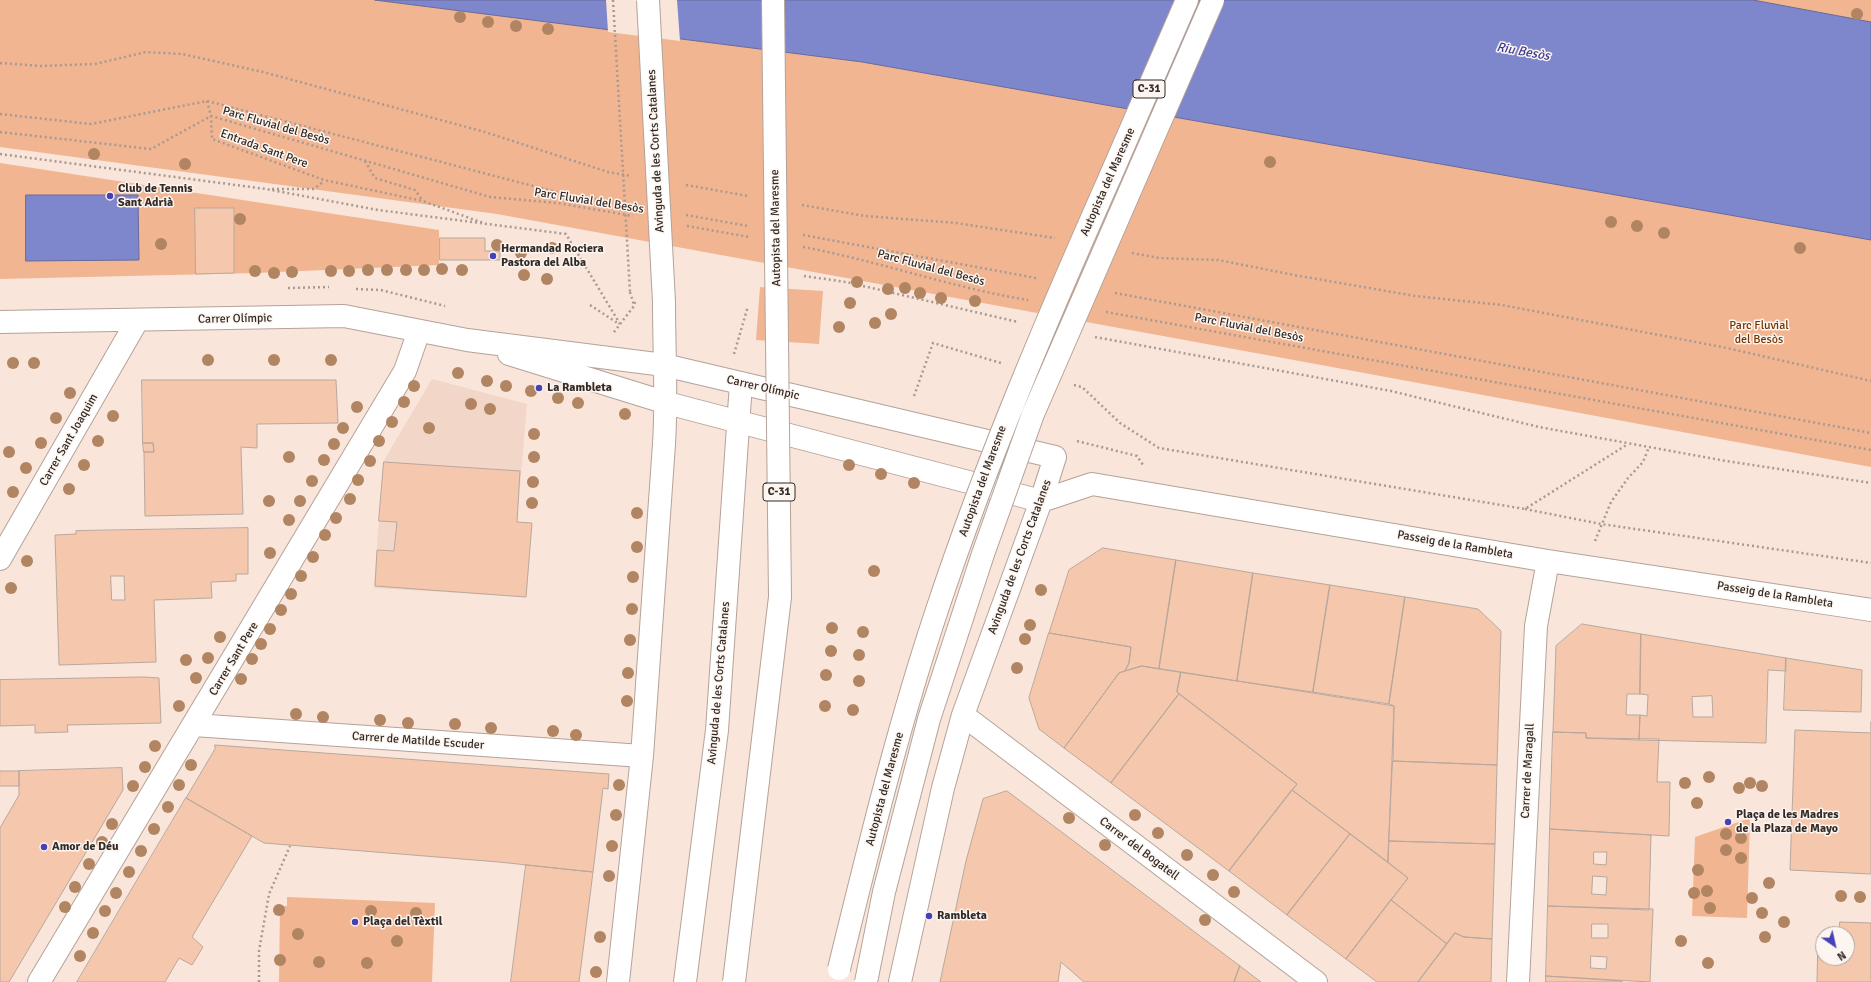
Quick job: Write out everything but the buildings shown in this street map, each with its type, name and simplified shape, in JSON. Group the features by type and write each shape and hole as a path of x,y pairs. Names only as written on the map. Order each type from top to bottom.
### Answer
{"main road":[{"name":"Avinguda de les Corts Catalanes","path":"648,0 664,302 664,365 667,403"},
{"name":"Autopista del Maresme","path":"734,982 780,597 773,0"},
{"name":"Autopista del Maresme","path":"836,982 874,825 914,681 962,536 994,449 1050,312 1187,0"},
{"path":"866,982 884,892 929,719 983,554 1033,414 1213,0"},
{"name":"Carrer Olímpic","path":"0,322 137,321 344,316 467,340 664,365 1055,457"},
{"name":"Carrer Sant Joaquim","path":"0,559 137,321"},
{"name":"Carrer Sant Pere","path":"40,982 405,371 419,331"},
{"name":"Carrer Olímpic","path":"467,340 545,367 667,403 1042,501"},
{"name":"Avinguda de les Corts Catalanes","path":"685,982 717,730 740,422 741,383"},
{"path":"618,982 642,756 667,403"},
{"name":"C-31","path":"962,536 1018,457"},
{"name":"Avinguda de les Corts Catalanes","path":"900,982 943,788 963,715 1042,501 1055,457"},
{"name":"Passeig de la Rambleta","path":"1042,501 1092,484 1548,561 1871,610"},
{"name":"Carrer de Maragall","path":"1518,982 1536,626 1548,561"},
{"name":"Carrer del Bogatell","path":"963,715 1316,982"},
{"name":"Carrer de Matilde Escuder","path":"194,725 642,756"}],"path":[{"path":"613,0 630,292 634,306"},
{"path":"0,63 41,66 95,64 146,52 182,54 263,72 485,132 608,172 638,177"},
{"name":"Parc Fluvial del Besòs","path":"0,114 91,124 207,101 560,193 637,206"},
{"name":"Entrada Sant Pere","path":"207,101 211,116 212,139 324,180 423,201 489,225"},
{"name":"Parc Fluvial del Besòs","path":"0,132 152,150 211,116 490,197 557,203 640,217"},
{"path":"0,154 266,189 378,210 566,234 620,324"},
{"name":"Entrada Sant Pere","path":"365,161 375,178 415,190 423,201"},
{"name":"Entrada Sant Pere","path":"266,189 314,189 324,180"},
{"path":"684,185 752,197"},
{"path":"797,205 866,216 956,223 1060,239"},
{"path":"683,214 753,226"},
{"path":"684,225 753,238"},
{"name":"Parc Fluvial del Besòs","path":"799,234 1040,279"},
{"name":"Parc Fluvial del Besòs","path":"799,247 846,255 995,294 1033,301"},
{"path":"1129,252 1159,258 1218,260 1415,296 1502,306 1727,348 1871,381"},
{"path":"846,282 992,316"},
{"name":"Parc Fluvial del Besòs","path":"1111,292 1871,433"},
{"path":"620,324 634,306 636,300"},
{"path":"590,305 620,324"},
{"name":"Parc Fluvial del Besòs","path":"1102,312 1135,316 1871,450"},
{"path":"1091,336 1391,391 1539,427 1726,461 1871,483"},
{"path":"913,399 933,343 1007,365"},
{"path":"1067,383 1082,387 1120,423 1159,448 1525,509 1602,524 1871,563"},
{"path":"1525,509 1628,443"},
{"path":"1602,524 1611,502 1628,478 1643,462 1648,447"},
{"path":"259,982 259,952 269,894 290,846"}],"shaded area":[{"path":"432,379 527,404 517,522 532,523 526,597 374,588 383,462"}],"green space":[{"name":"Parc Fluvial del Besòs","path":"0,0 375,0 862,62 1871,240 1871,467 497,214 0,147"},
{"path":"1753,0 1871,0 1871,22"},
{"name":"Club de Tennis Sant Adrià","path":"0,163 439,230 439,265 256,273 0,279"},
{"path":"760,287 823,291 819,344 756,340"},
{"path":"1750,818 1747,918 1692,916 1695,837"},
{"path":"287,897 435,903 432,982 279,982 280,906 287,906"}],"water":[{"name":"Riu Besòs","path":"375,0 1753,0 1871,22 1871,240 862,62"},
{"path":"26,195 138,195 139,260 26,261"}],"pier":[{"path":"606,0 677,0 680,41 608,32"}],"place":[{"name":"Club de Tennis Sant Adrià","path":"110,196"},
{"name":"Hermandad Rociera Pastora del Alba","path":"493,256"},
{"name":"La Rambleta","path":"539,388"},
{"name":"Plaça de les Madres de la Plaza de Mayo","path":"1728,822"},
{"name":"Amor de Déu","path":"44,847"},
{"name":"Rambleta","path":"929,916"},
{"name":"Plaça del Tèxtil","path":"355,922"}]}
